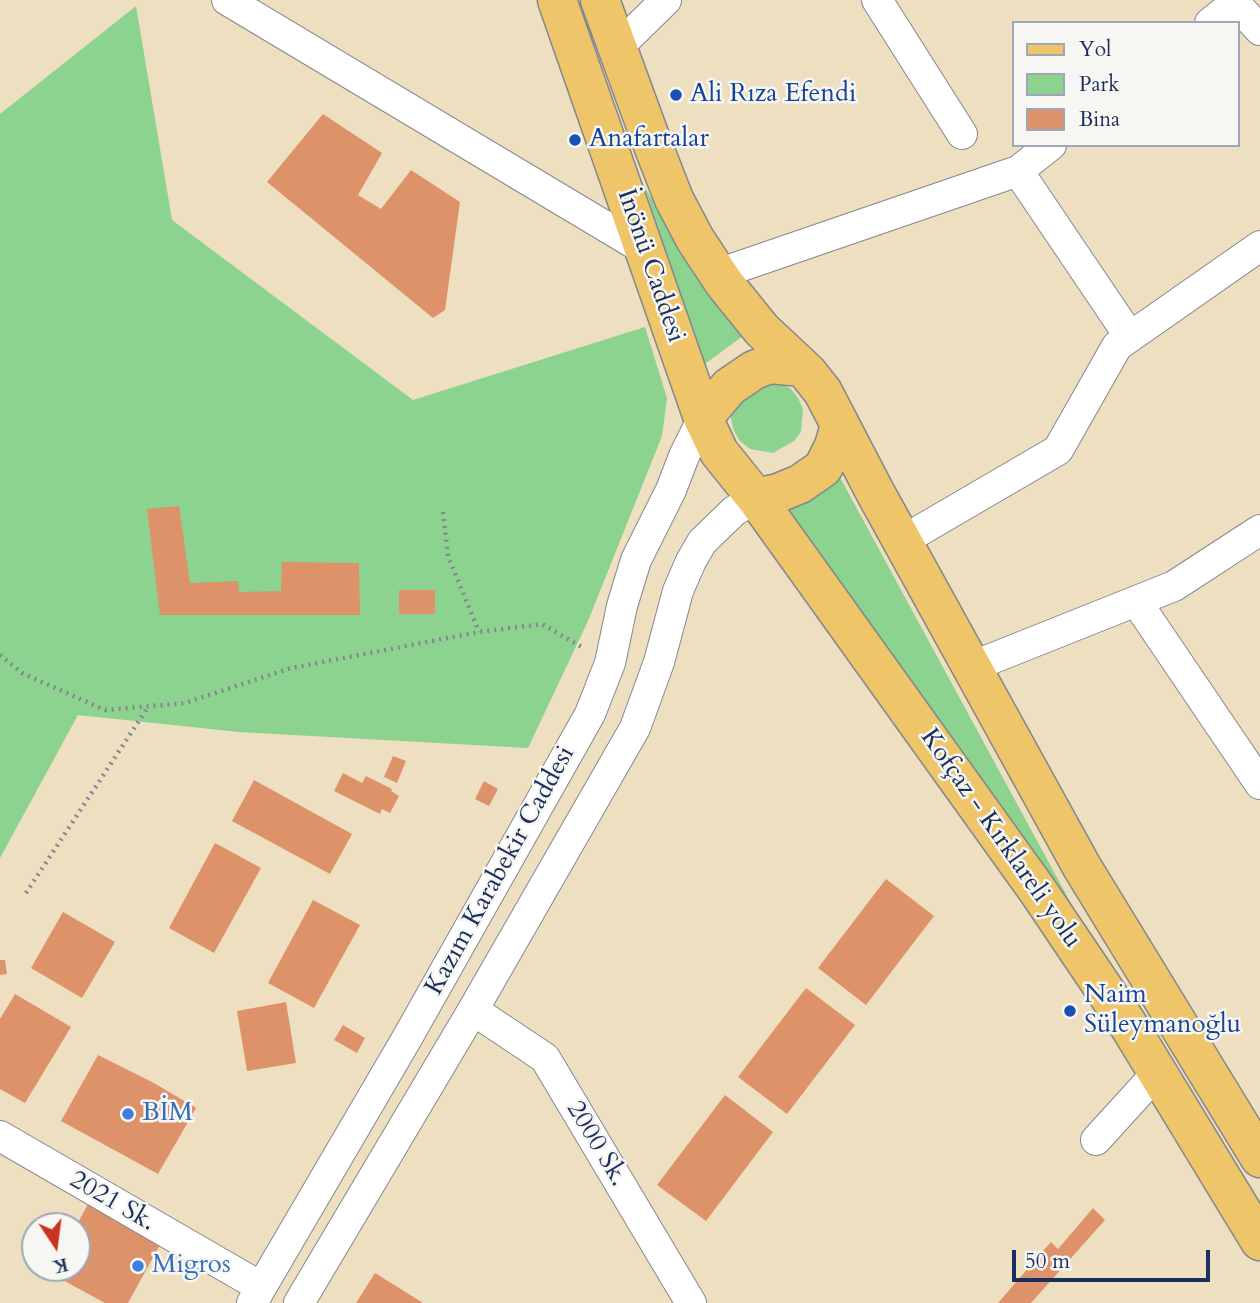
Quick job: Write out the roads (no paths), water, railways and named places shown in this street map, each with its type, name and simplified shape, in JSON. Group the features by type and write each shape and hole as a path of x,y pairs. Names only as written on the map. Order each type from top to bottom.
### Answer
{"main road":[{"name":"İnönü Caddesi","path":"557,0 703,418 719,452"},
{"name":"İnönü Caddesi","path":"600,0 674,199 695,240 762,330 812,379"},
{"path":"703,418 729,387 754,370 771,364 812,379 840,425 1082,867 1260,1158"},
{"path":"756,498 800,484 823,468 834,446 840,425"},
{"name":"Kofçaz - Kırklareli yolu","path":"719,452 756,498 1038,891 1131,1029 1260,1241"}],"street":[{"path":"227,0 645,250"},
{"path":"617,48 666,0"},
{"path":"877,0 962,134"},
{"path":"1212,21 1234,1 1260,30"},
{"path":"718,274 1018,171 1048,147"},
{"path":"1018,171 1130,337"},
{"path":"902,541 1058,450 1117,346 1260,246"},
{"name":"Kazım Karabekir Caddesi","path":"256,1295 406,1040 590,714 610,663 622,606 636,560 703,418"},
{"name":"Kazım Karabekir Caddesi","path":"299,1303 473,1010 635,728 659,662 678,591 691,561 702,542 734,510 756,498"},
{"path":"971,667 1174,586 1260,530"},
{"path":"1136,601 1260,784"},
{"name":"2000 Sk.","path":"473,1010 545,1058 691,1303"},
{"path":"1096,1140 1157,1073"},
{"name":"2021 Sk.","path":"0,1136 256,1295"}],"place":[{"name":"Ali Rıza Efendi","path":"676,95"},
{"name":"Anafartalar","path":"575,140"},
{"name":"Naim Süleymanoğlu","path":"1070,1011"},
{"name":"BİM","path":"128,1114"},
{"name":"Migros","path":"138,1266"}]}
